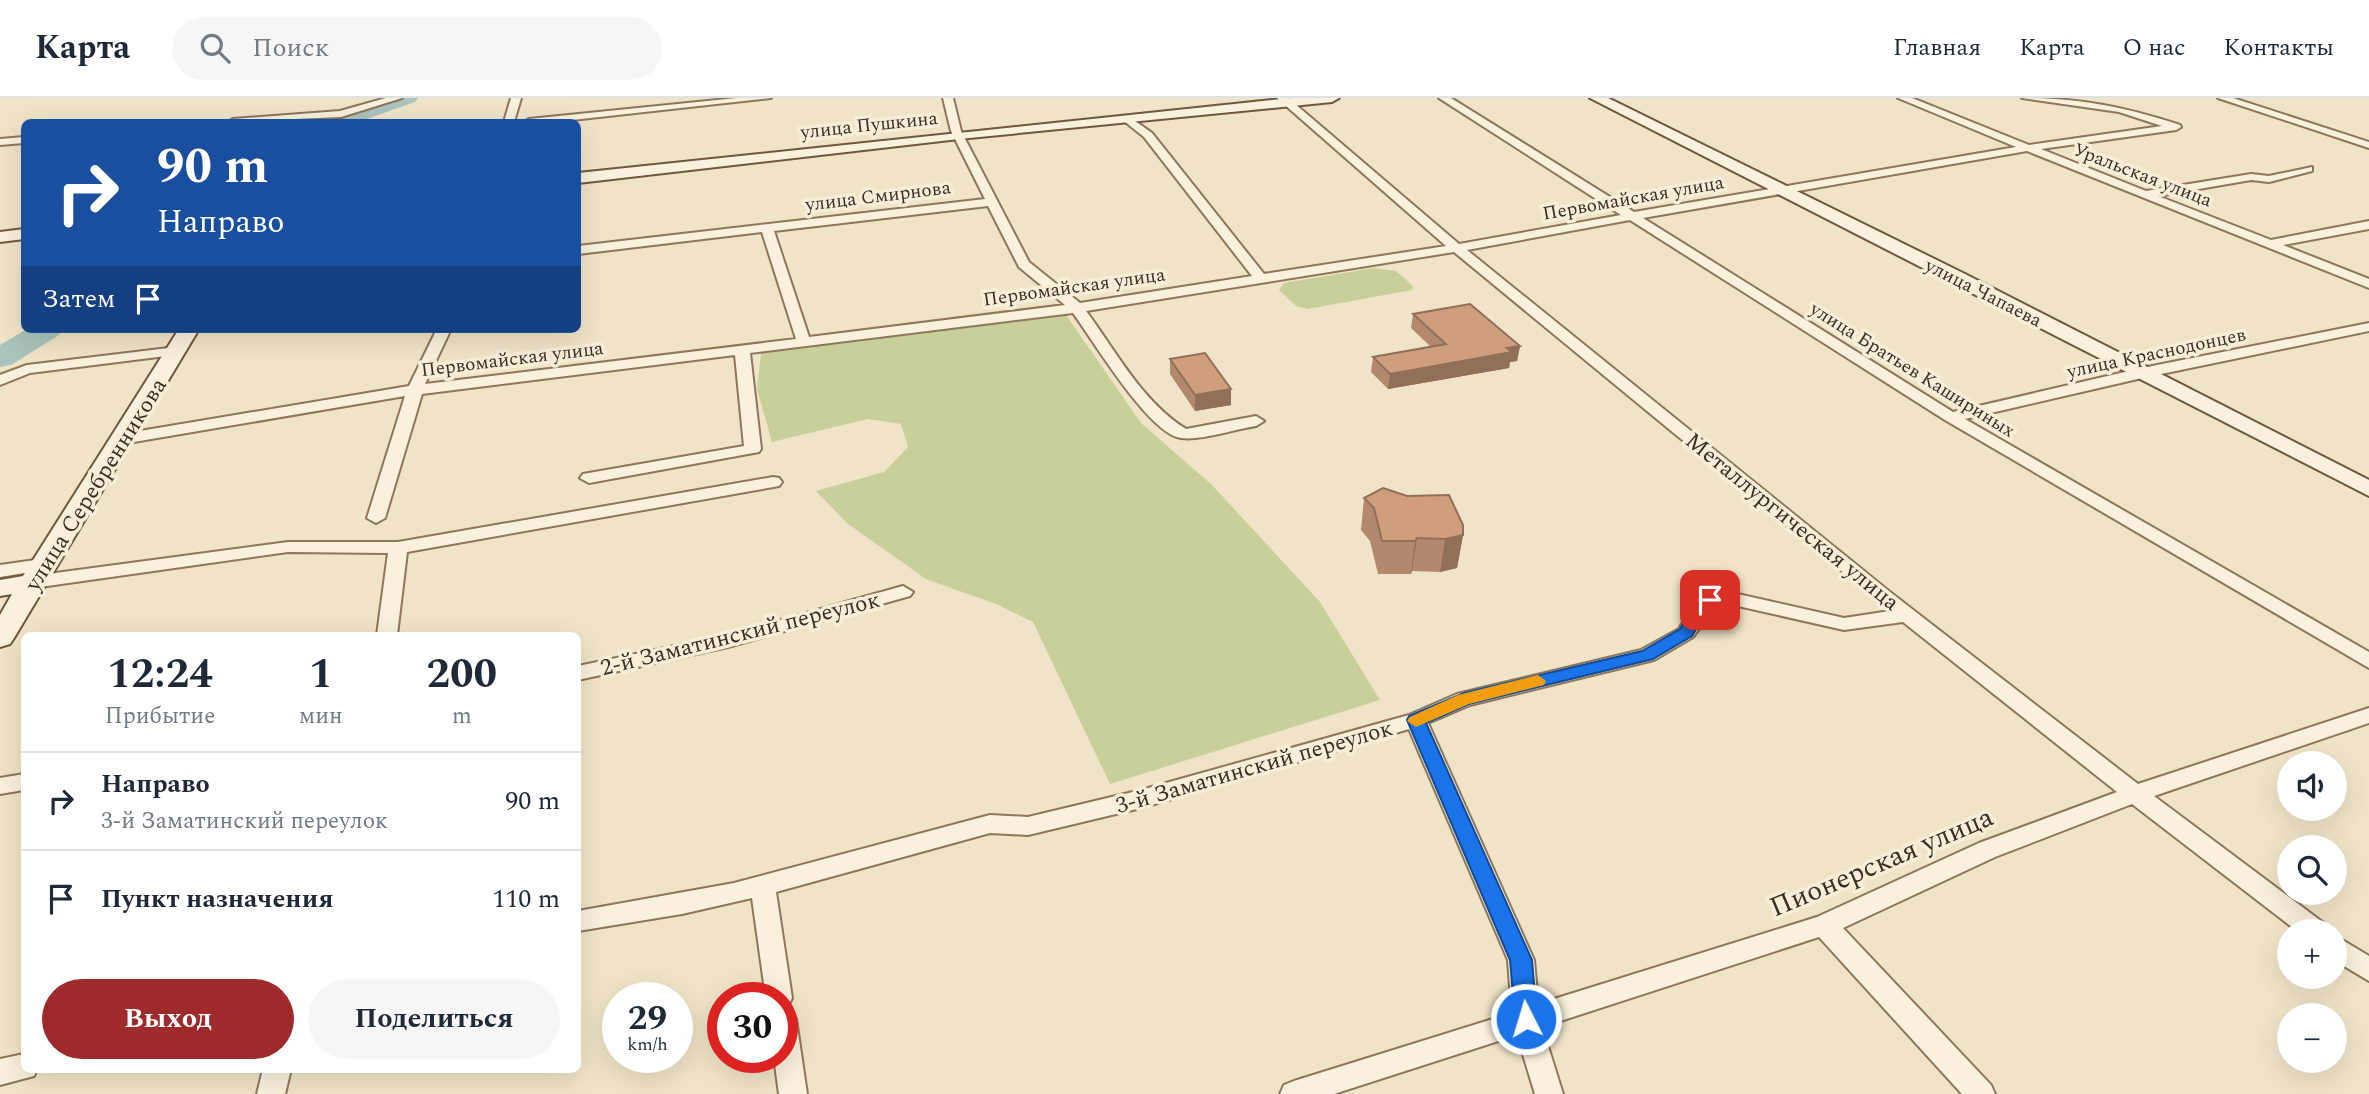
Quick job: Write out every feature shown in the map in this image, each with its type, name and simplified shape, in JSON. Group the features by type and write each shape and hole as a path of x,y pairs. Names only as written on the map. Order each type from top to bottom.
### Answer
{"street":[{"path":"274,119 341,114 397,98"},
{"path":"510,119 516,98"},
{"path":"559,119 766,98"},
{"path":"948,98 959,135 1024,264 1077,308 1145,403 1183,434 1256,421"},
{"name":"улица Пушкина","path":"581,178 959,135 1332,98"},
{"name":"улица Братьев Кашириных","path":"1444,98 1951,417 2369,661"},
{"name":"улица Чапаева","path":"1597,98 1782,189 2369,489"},
{"name":"Уральская улица","path":"1903,98 2369,284"},
{"name":"Первомайская улица","path":"122,439 415,390 803,339 1077,308 1457,248 2028,148 2176,127 2120,110 2027,98"},
{"path":"2223,98 2369,145"},
{"name":"Металлургическая улица","path":"1285,101 1457,248 1909,615 2132,794 2300,919"},
{"path":"1128,119 1148,135 1261,279"},
{"path":"0,142 21,140"},
{"path":"2146,194 2251,177 2269,179 2308,169"},
{"name":"улица Смирнова","path":"581,250 993,202"},
{"path":"2271,244 2369,225"},
{"path":"767,228 803,339"},
{"path":"0,237 21,234"},
{"name":"улица Краснодонцев","path":"1951,417 2142,373 2369,327"},
{"name":"улица Серебренникова","path":"0,638 187,333"},
{"path":"376,518 415,390 441,333"},
{"path":"589,478 753,449 742,349"},
{"path":"0,380 27,369 177,351"},
{"path":"0,571 37,574 288,547 398,548 774,482"},
{"path":"387,632 398,548"},
{"path":"0,588 37,574"},
{"name":"2-й Заматинский переулок","path":"581,672 728,641 903,592"},
{"name":"3-й Заматинский переулок","path":"581,921 631,915 763,887 990,824 1028,826 1141,799 1416,720 1464,699 1647,655 1686,632 1700,609 1710,600 1729,598 1844,624 1909,615"},
{"name":"Пионерская улица","path":"1294,1094 1824,925 1987,850 2132,794 2369,715"},
{"path":"1416,720 1521,960 1526,1019 1549,1094"},
{"path":"0,786 21,782"},
{"path":"763,887 777,982"},
{"path":"1824,925 1981,1094"},
{"path":"2347,954 2367,967"},
{"path":"0,1072 21,1068"},
{"path":"271,1094 276,1073"},
{"path":"790,1073 793,1094"}],"green space":[{"path":"1374,268 1396,271 1413,286 1412,290 1308,309 1296,306 1279,290 1284,283"},
{"path":"1064,312 1141,423 1212,485 1320,602 1380,700 1110,784 1033,622 996,604 926,579 848,524 816,491 884,472 908,447 901,424 868,419 772,442 757,389 761,353"}],"building":[{"path":"1470,304 1520,346 1507,348 1512,352 1390,374 1373,357 1446,344 1413,314"},
{"path":"1205,353 1231,389 1195,395 1170,359"},
{"path":"1383,488 1407,496 1449,495 1463,525 1463,535 1445,539 1382,541 1374,508 1364,498"}],"waterway":[{"path":"348,119 408,98"},
{"path":"0,358 41,333"}],"slow traffic":[{"path":"1416,721 1464,699 1538,681"}],"route":[{"path":"1526,1019 1521,960 1416,720 1464,699 1647,655 1686,632 1700,609 1710,600"}]}
